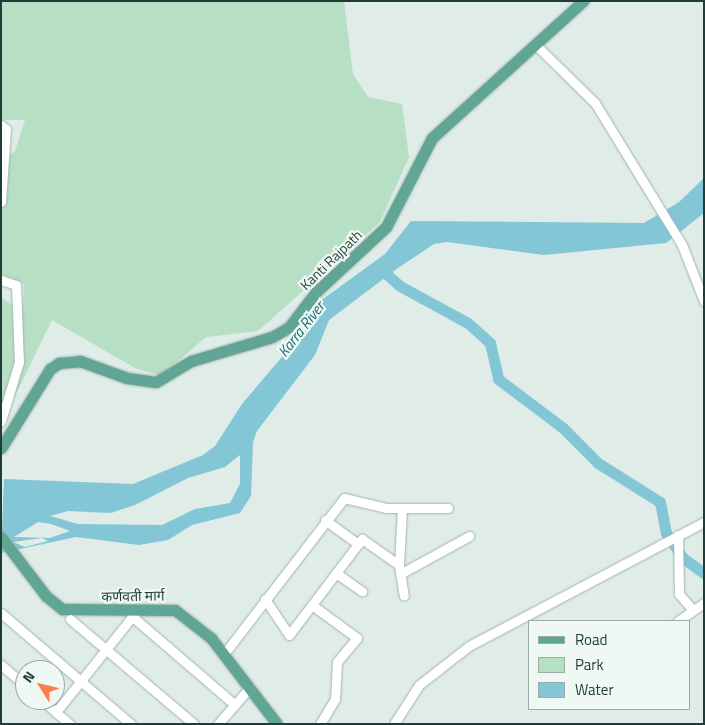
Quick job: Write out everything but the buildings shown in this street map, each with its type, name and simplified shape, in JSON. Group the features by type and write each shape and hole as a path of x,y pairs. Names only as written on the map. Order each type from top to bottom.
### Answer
{"main road":[{"name":"Kanti Rajpath","path":"1,448 50,369 59,363 80,361 127,378 156,382 191,360 272,337 289,327 316,292 386,227 432,138 537,46 583,1"},
{"name":"कर्णवती मार्ग","path":"1,538 24,569 62,609 135,613 175,610 224,654 277,724"}],"street":[{"path":"537,46 595,103 682,245 704,301"},
{"path":"1,125 6,129 1,202"},
{"path":"1,280 16,285 19,362 1,421"},
{"path":"224,654 325,520 344,498 402,508 448,508"},
{"path":"402,508 400,570 404,596"},
{"path":"325,520 358,544"},
{"path":"394,724 419,685 469,646 704,522"},
{"path":"400,570 469,536"},
{"path":"676,536 679,594 693,610"},
{"path":"265,599 289,635 362,539 400,570"},
{"path":"336,573 362,591"},
{"path":"679,620 704,603"},
{"path":"312,606 357,638 337,662 335,699 320,724"},
{"path":"1,613 131,724"},
{"path":"56,712 135,613 235,705"},
{"path":"70,619 194,724"},
{"path":"1,665 15,677"},
{"path":"218,724 250,687"},
{"path":"54,710 70,724"}],"green space":[{"path":"1,1 344,1 353,74 368,97 402,104 409,157 380,222 258,331 206,337 161,376 135,368 52,320 14,398 1,412 1,297 12,305 23,306 24,284 1,274 1,161 15,151 25,120 1,120"}],"water":[{"path":"704,178 704,213 666,243 544,255 447,242 434,244 398,268 329,320 315,355 257,431 253,442 251,496 240,513 192,525 168,540 139,545 76,537 1,553 4,479 133,484 203,455 215,446 242,404 309,325 319,302 385,254 411,221 644,223 679,202","holes":["240,455 240,484 230,503 195,509 162,525 78,524 50,516 68,511 111,513 135,505 188,478 225,467","38,522 51,524 70,531 50,538 14,537","42,538 48,541 25,547 13,542"]}],"waterway":[{"path":"381,269 400,286 468,323 490,343 498,379 562,427 598,463 660,502 666,533 683,558 704,573"}],"water label":[{"name":"Karra River","path":"301,329"}]}
